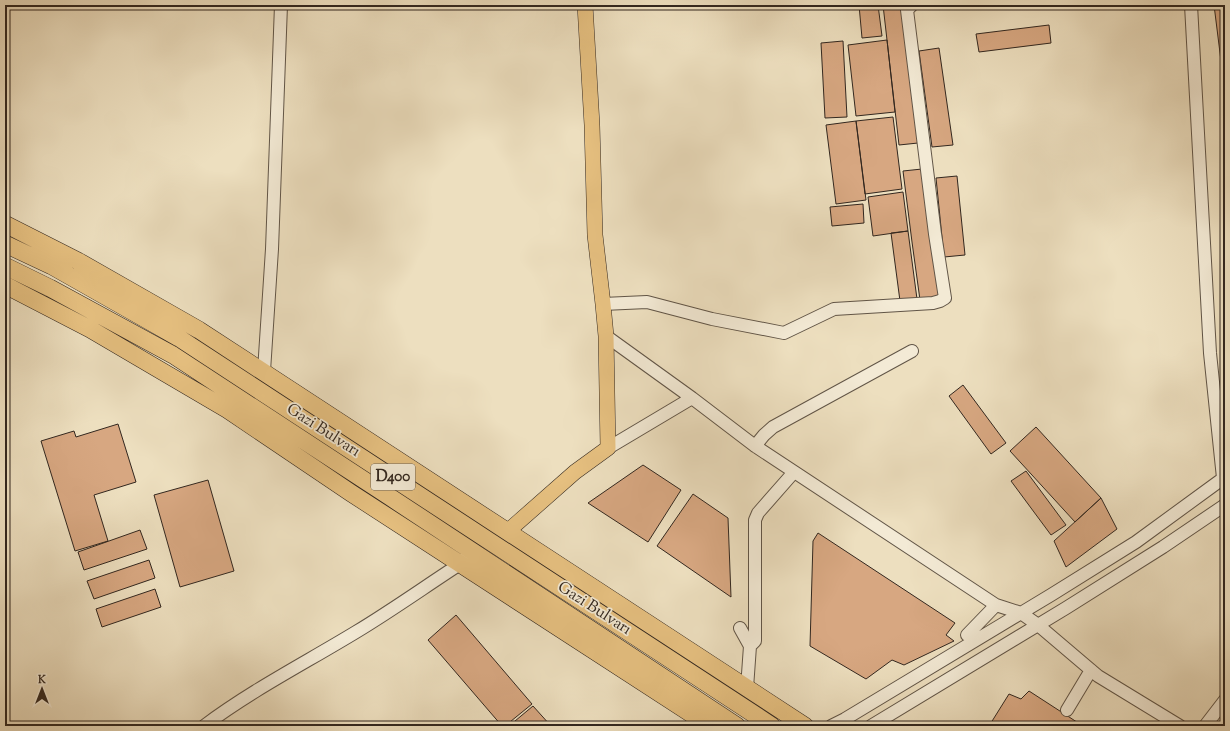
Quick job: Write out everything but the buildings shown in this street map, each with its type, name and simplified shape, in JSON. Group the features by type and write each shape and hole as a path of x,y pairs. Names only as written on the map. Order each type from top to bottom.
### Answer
{"highway":[{"path":"5,224 85,265 199,330 805,726"},
{"name":"Gazi Bulvarı","path":"5,244 52,266 179,338 772,726"},
{"name":"Gazi Bulvarı","path":"5,266 50,288 173,355 737,726"},
{"path":"5,285 90,329 228,410 460,564 710,726"}],"main road":[{"path":"507,532 575,472 608,448 606,336 595,236 592,126 585,5"}],"street":[{"path":"264,372 272,249 281,5"},
{"path":"603,304 647,302 712,319 784,333 834,309 933,303 945,298 935,234 907,10 912,5"},
{"path":"831,726 1051,595 1136,542 1224,477 1210,353 1191,5"},
{"path":"606,336 755,446 996,605 1021,612 1098,676 1180,726"},
{"path":"755,446 773,427 912,351"},
{"path":"608,448 692,398"},
{"path":"750,646 755,641 755,520 758,513 794,472"},
{"path":"871,726 1157,551 1225,505"},
{"path":"204,726 270,681 357,632 460,564 470,550"},
{"path":"968,636 996,605"},
{"path":"740,628 750,646 747,688"},
{"path":"1067,710 1091,670"},
{"path":"1205,726 1225,700"}]}
